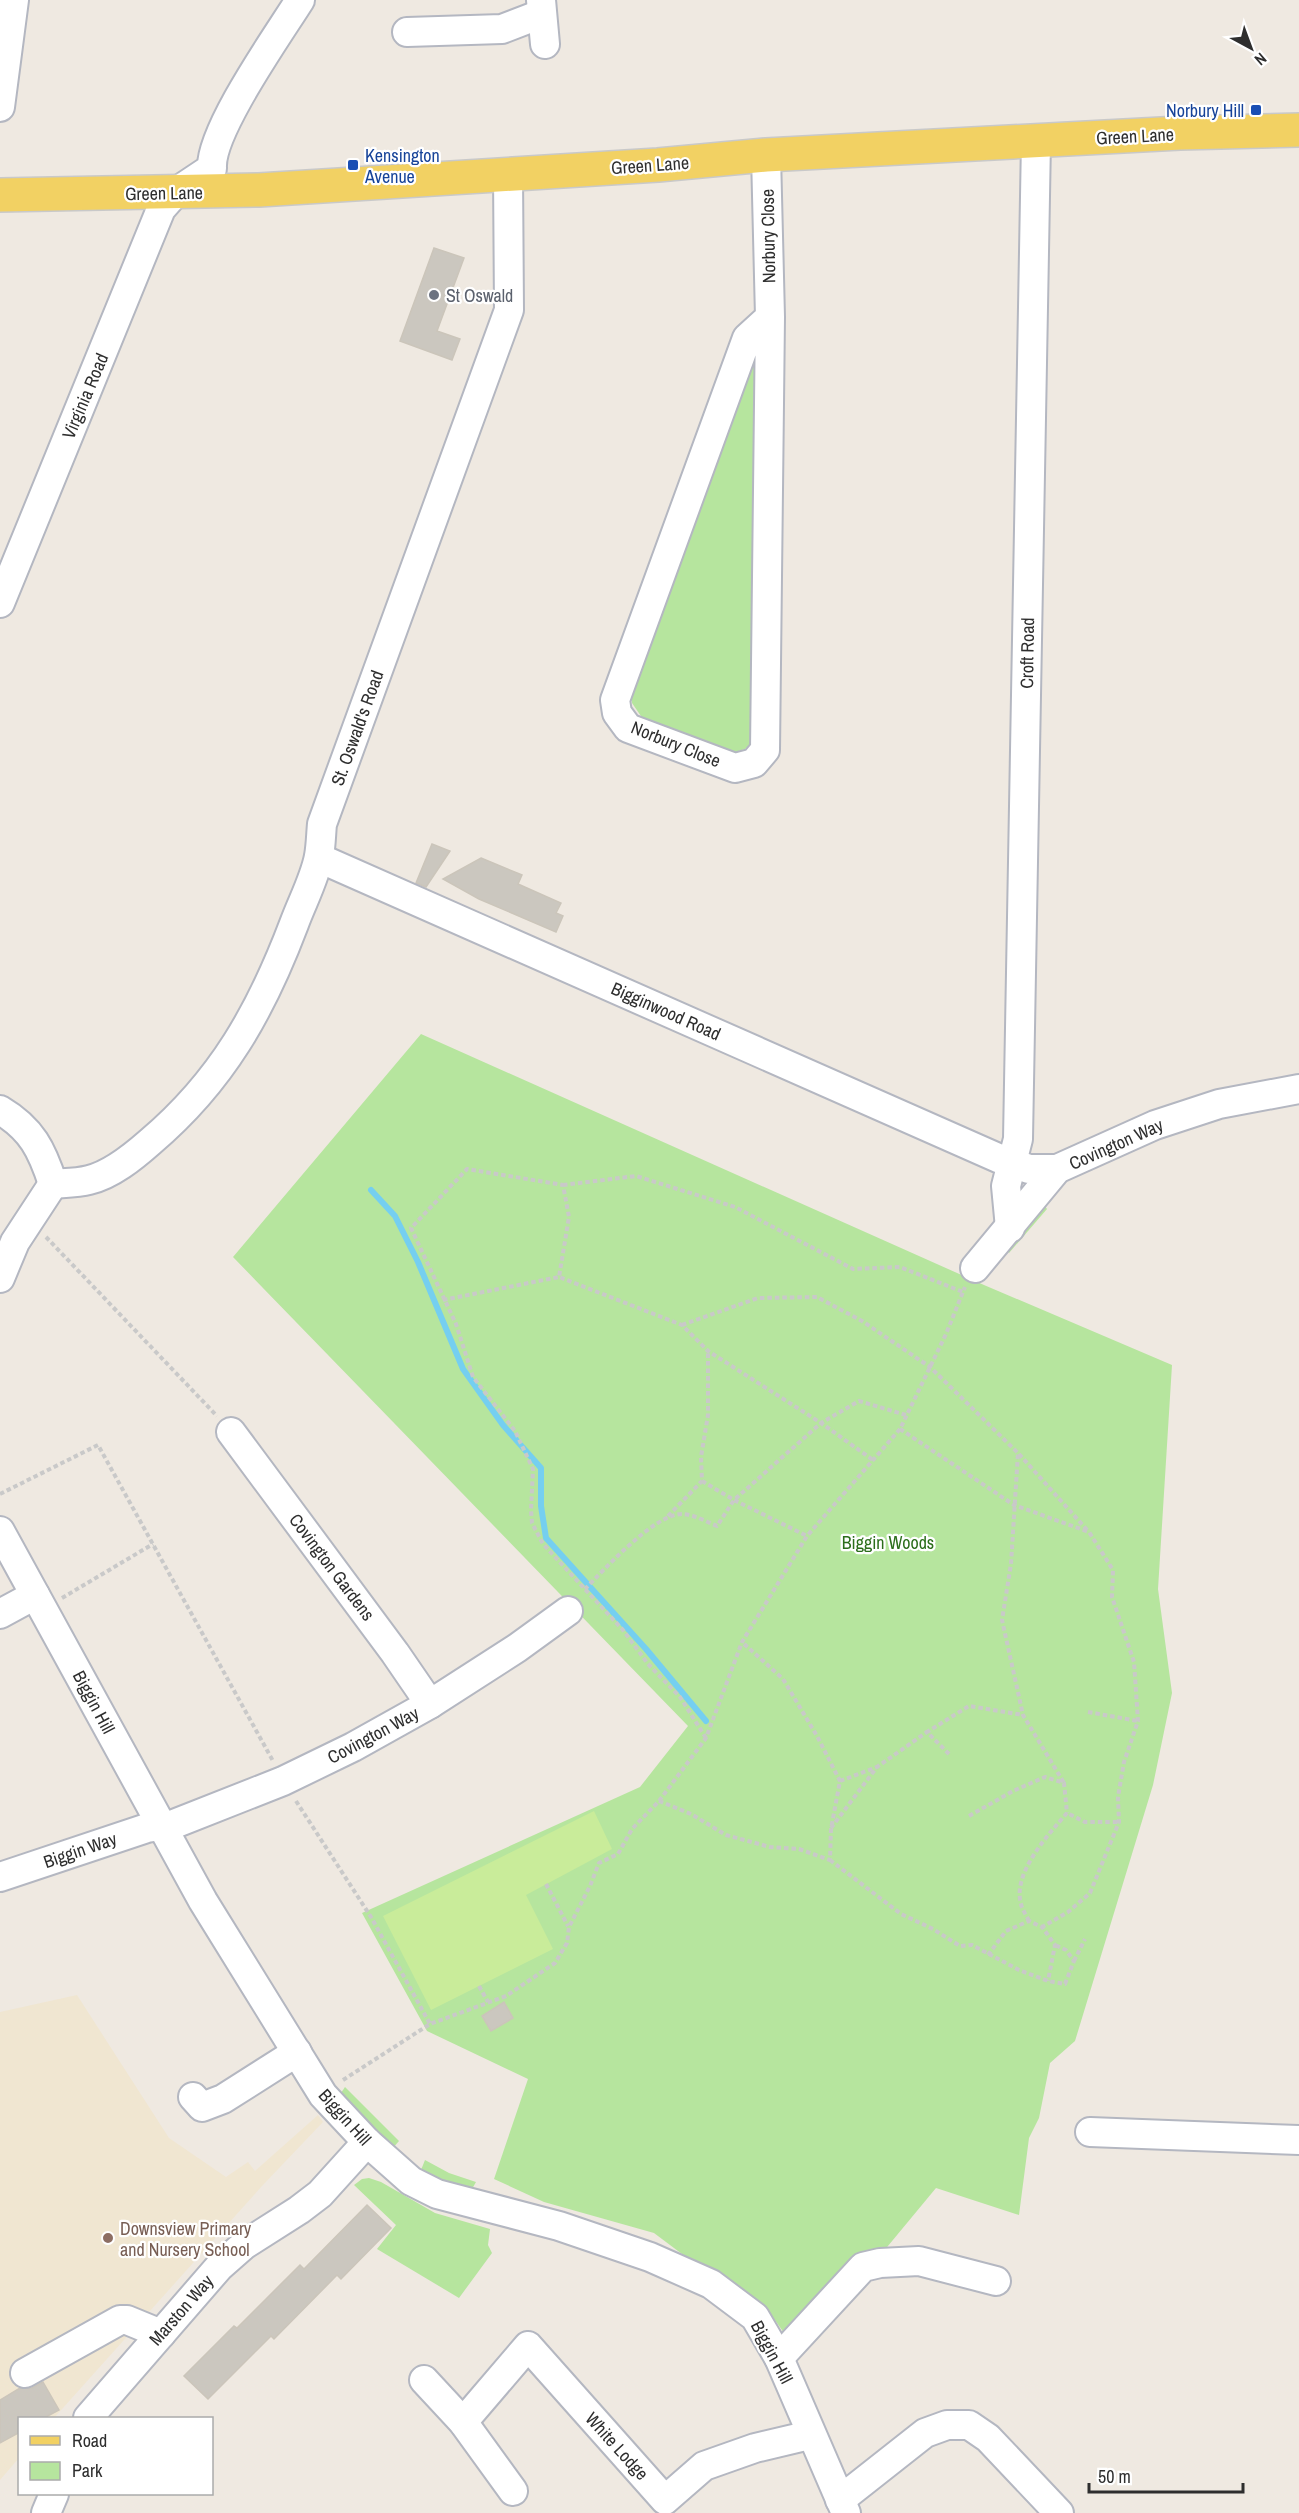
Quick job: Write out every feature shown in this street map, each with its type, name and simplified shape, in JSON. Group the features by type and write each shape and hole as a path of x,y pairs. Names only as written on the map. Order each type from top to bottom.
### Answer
{"main road":[{"name":"Green Lane","path":"0,195 259,190 658,165 766,155 1299,130"}],"street":[{"path":"0,107 14,0"},
{"path":"176,192 212,168 215,148 227,120 300,0"},
{"path":"407,33 502,29 541,7 545,44"},
{"name":"Croft Road","path":"1010,1228 1006,1186 1018,1139 1020,1070 1036,141"},
{"name":"Norbury Close","path":"766,155 770,317 765,750 754,763 735,768 627,728 617,713 615,700 747,338 770,317"},
{"name":"St. Oswald's Road","path":"53,1184 90,1180 112,1170 165,1130 203,1090 241,1039 274,975 319,858 322,824 509,310 508,174"},
{"name":"Virginia Road","path":"0,603 161,209 176,192"},
{"name":"Bigginwood Road","path":"319,858 1012,1164 1029,1169 1057,1169"},
{"name":"Covington Way","path":"968,1282 1057,1169 1155,1125 1219,1104 1299,1089"},
{"path":"0,1110 18,1121 33,1137 46,1160 53,1184 15,1242 0,1278"},
{"name":"Covington Gardens","path":"231,1432 395,1653 430,1704"},
{"name":"Biggin Hill","path":"0,1531 203,1901 323,2095 367,2142 411,2181 437,2194 559,2226 650,2257 711,2284 755,2318 779,2358 843,2506"},
{"name":"Covington Way","path":"160,1825 174,1824 283,1781 353,1747 430,1704 517,1648 576,1600"},
{"path":"0,1614 39,1602"},
{"name":"Biggin Way","path":"0,1876 160,1825"},
{"path":"193,2097 202,2107 223,2099 297,2052"},
{"path":"1090,2132 1299,2140"},
{"name":"Marston Way","path":"89,2417 219,2267 244,2245 320,2194 367,2142"},
{"path":"779,2358 863,2267 879,2263 919,2261 996,2281"},
{"path":"25,2373 120,2320 127,2320 160,2334"},
{"name":"White Lodge","path":"463,2422 528,2346 658,2506 704,2466 755,2448 810,2434"},
{"path":"424,2380 463,2422 513,2491"},
{"path":"843,2506 925,2433 947,2425 969,2425 988,2438 1059,2513"},
{"path":"46,2513 53,2495"}],"path":[{"path":"323,2095 430,2024 506,1995 555,1963 567,1943 569,1927 599,1863 618,1854 632,1829 659,1801 706,1738 742,1642 807,1536 900,1429 968,1282 900,1267 853,1269 735,1208 636,1176 563,1185 467,1169 411,1228 443,1300 456,1323 473,1377 515,1431 533,1469 532,1523 576,1600 623,1630 648,1664 680,1697 706,1738"},
{"path":"559,1277 569,1217 563,1185"},
{"path":"29,1219 231,1432"},
{"path":"443,1300 559,1277 682,1325 708,1351 821,1423 873,1460"},
{"path":"682,1325 758,1298 818,1297 862,1322 930,1367 1018,1454 1089,1532 1113,1570 1112,1597 1134,1662 1138,1721 1124,1762 1118,1797 1119,1822 1090,1893 1068,1912 1042,1927"},
{"path":"576,1600 651,1526 668,1516 702,1480 701,1457 708,1415 708,1351"},
{"path":"668,1516 684,1514 717,1526 734,1500 821,1423 859,1401 906,1415"},
{"path":"900,1429 1014,1505 1089,1532"},
{"path":"0,1494 98,1445 283,1781 371,1917 430,2024"},
{"path":"1018,1454 1011,1564 1002,1620 1023,1715 1064,1783 1067,1812 1039,1848 1021,1879 1020,1902 1029,1921 1042,1927 1055,1945 1066,1950 1074,1961"},
{"path":"702,1480 734,1500 807,1536"},
{"path":"39,1602 153,1544"},
{"path":"742,1642 783,1679 817,1736 840,1781 831,1829 830,1860"},
{"path":"840,1781 877,1767 927,1731 969,1706 1023,1715"},
{"path":"1088,1712 1138,1721"},
{"path":"927,1731 949,1754"},
{"path":"831,1829 877,1767"},
{"path":"969,1816 1013,1791 1044,1777 1064,1783"},
{"path":"659,1801 691,1814 726,1835 770,1847 799,1850 830,1860 902,1914 933,1929 960,1946 972,1945 988,1955 1048,1981 1065,1984 1085,1939"},
{"path":"1067,1812 1085,1822 1119,1822"},
{"path":"546,1884 569,1927"},
{"path":"988,1955 1006,1931 1029,1921"},
{"path":"1048,1981 1055,1945"},
{"path":"480,1986 488,2002"}],"shaded area":[{"name":"Downsview Primary and Nursery School","path":"77,1995 169,2138 226,2177 248,2162 255,2171 318,2115 323,2122 262,2186 55,2417 18,2417 18,2459 0,2480 0,2012"}],"green space":[{"path":"761,343 757,738 745,749 732,753 643,719 632,703 629,688 752,352"},
{"name":"Biggin Woods","path":"421,1034 984,1285 1172,1365 1158,1589 1172,1693 1153,1785 1075,2041 1050,2063 1039,2118 1029,2138 1019,2215 936,2188 878,2258 789,2340 765,2306 726,2287 654,2233 544,2202 494,2179 528,2079 427,2031 362,1913 640,1787 688,1726 233,1257"},
{"path":"1045,1206 1047,1209 1009,1253 1007,1250"},
{"path":"594,1811 612,1849 526,1895 553,1949 431,2010 383,1916"},
{"path":"345,2087 399,2141 392,2149 341,2093"},
{"path":"425,2160 449,2173 476,2182 472,2189 450,2184 421,2170"},
{"path":"369,2178 381,2182 435,2213 490,2229 488,2245 492,2253 459,2298 377,2249 396,2225 354,2185 362,2179"}],"building":[{"name":"St Oswald","path":"434,248 464,258 437,331 460,339 452,360 400,341"},
{"path":"432,844 450,851 426,887 416,883"},
{"path":"481,858 522,875 518,884 561,903 556,913 563,916 556,932 479,899 443,879"},
{"path":"504,2002 513,2018 491,2031 482,2016"},
{"path":"367,2205 391,2228 341,2279 337,2275 274,2339 271,2336 208,2399 184,2376 234,2326 237,2328 300,2265 304,2269"},
{"path":"43,2382 59,2410 46,2417 18,2417 18,2433 0,2443 0,2400 20,2388 32,2388"}],"waterway":[{"path":"371,1190 395,1216 418,1262 463,1369 503,1425 541,1468 541,1506 546,1538 646,1649 706,1721"}],"place":[{"name":"Norbury Hill","path":"1256,110"},
{"name":"Kensington Avenue","path":"353,165"},
{"name":"St Oswald","path":"434,295"},
{"name":"Downsview Primary and Nursery School","path":"108,2238"}]}
